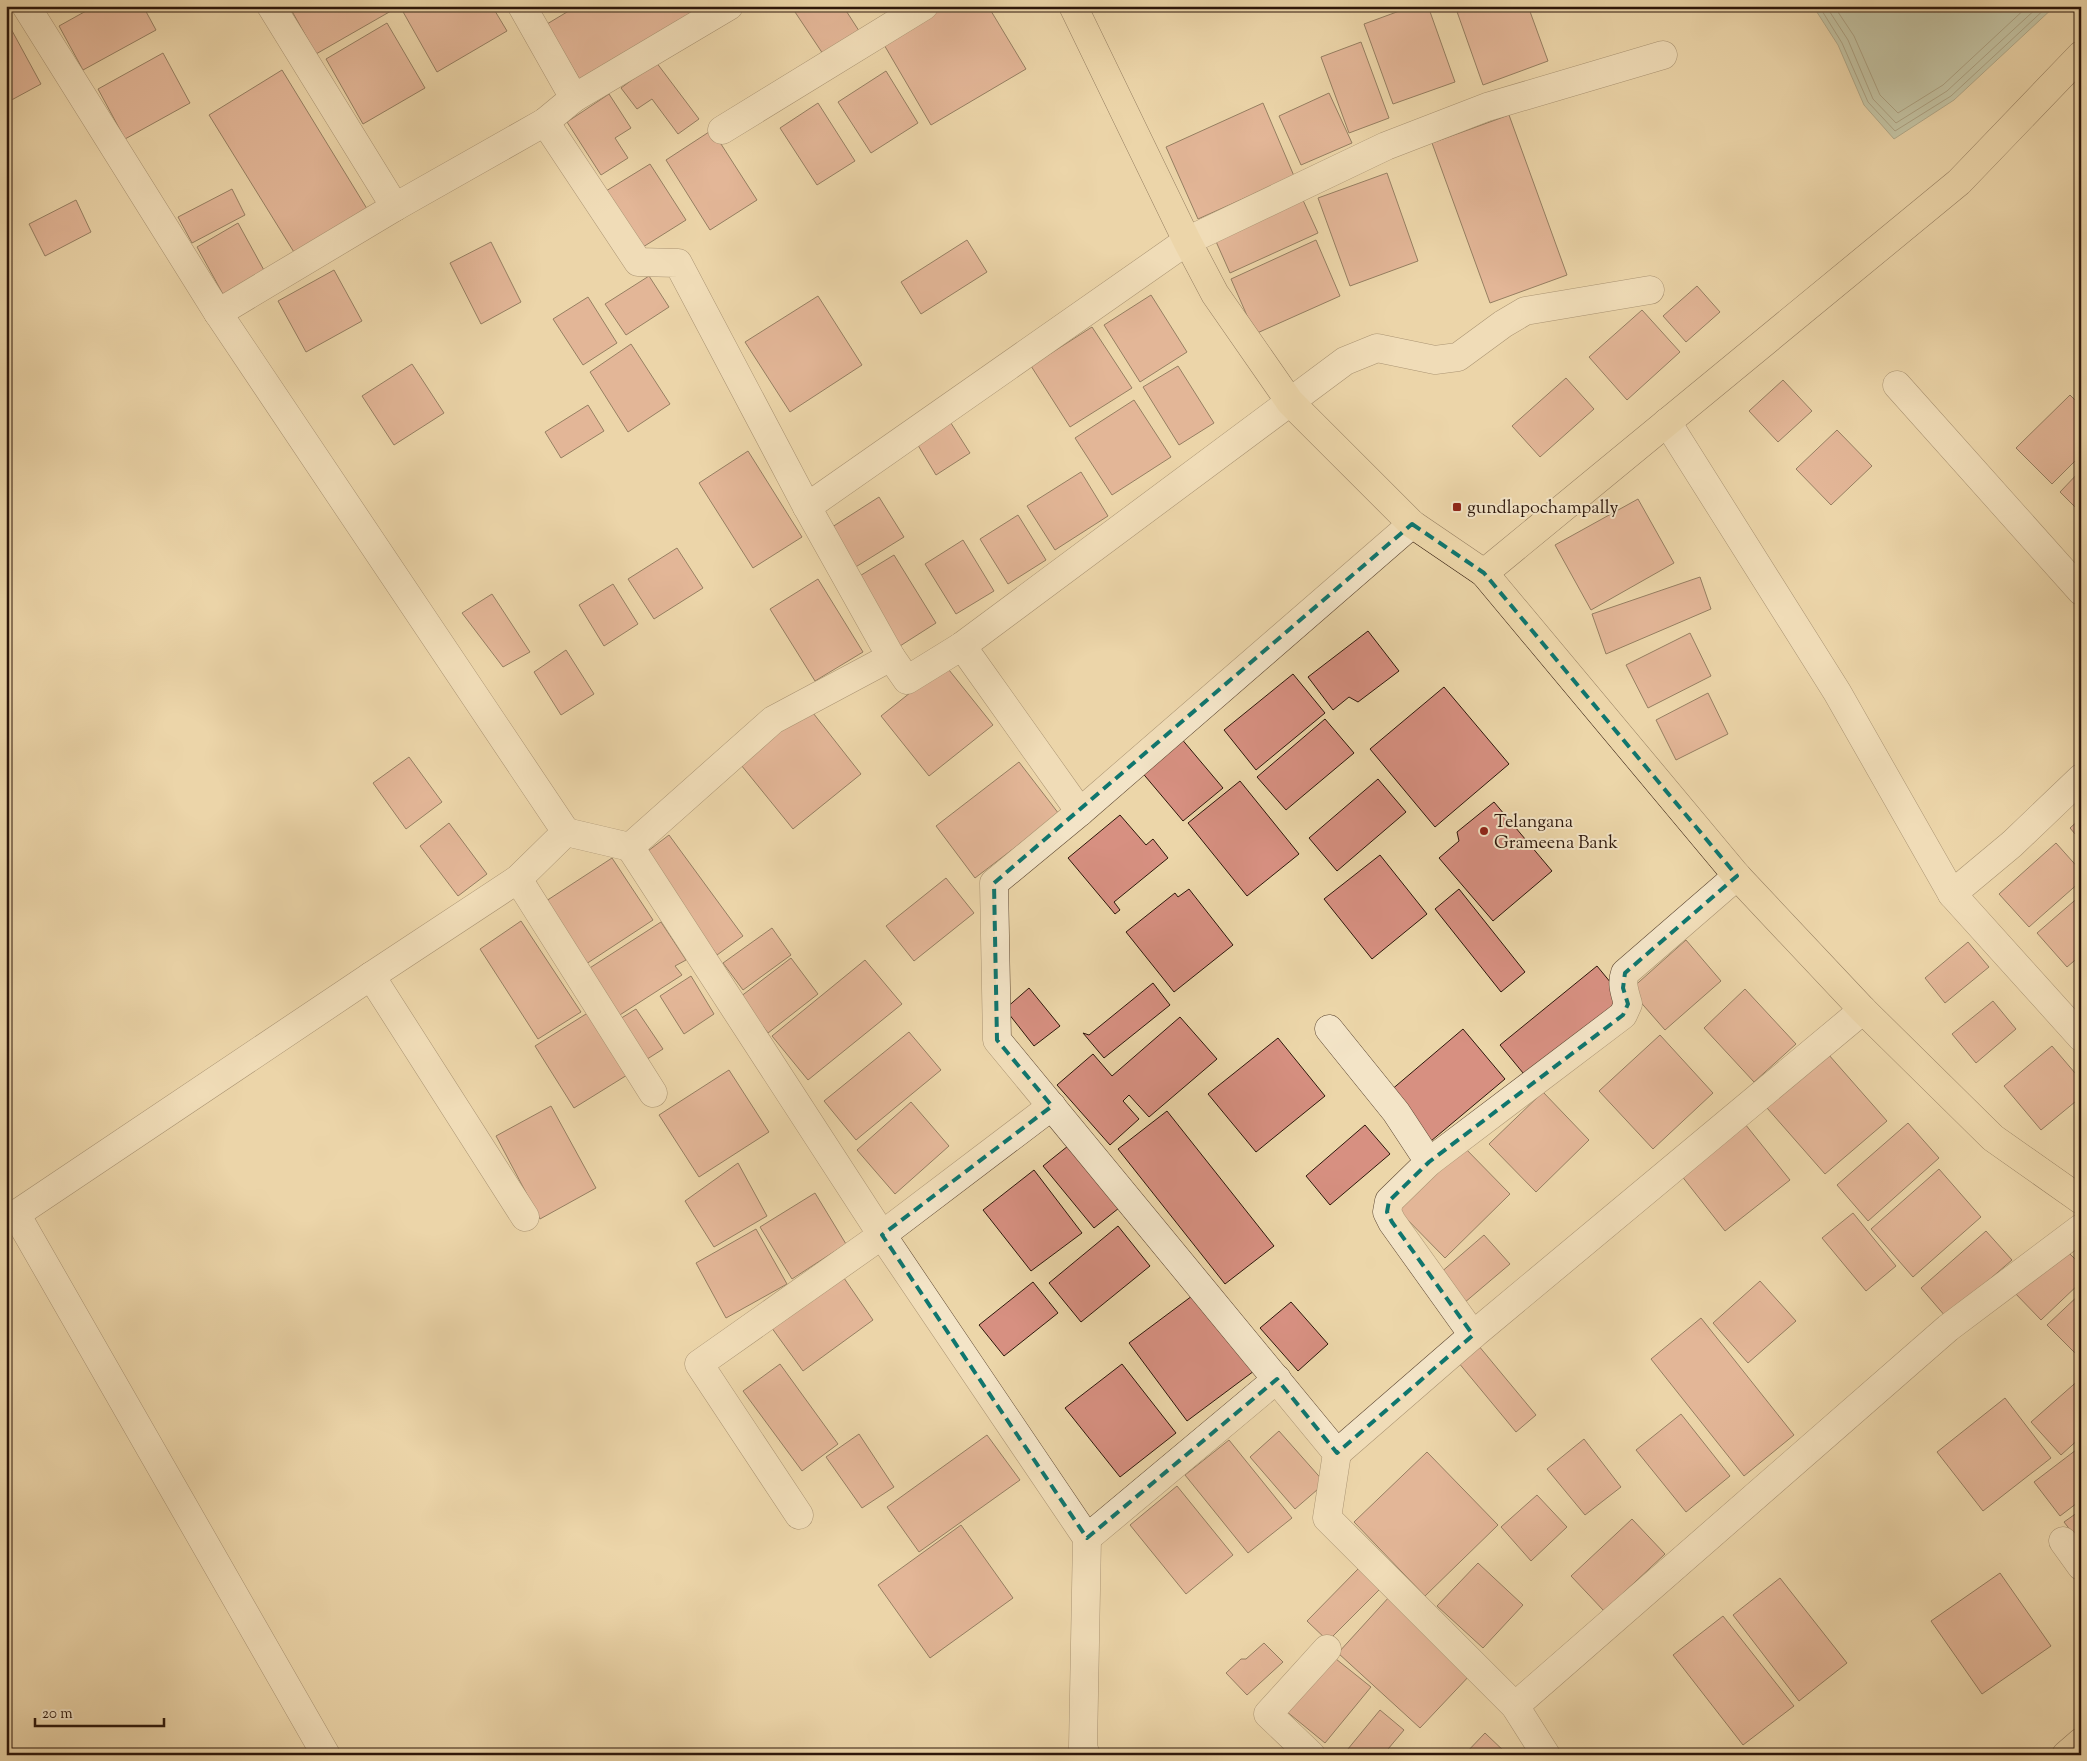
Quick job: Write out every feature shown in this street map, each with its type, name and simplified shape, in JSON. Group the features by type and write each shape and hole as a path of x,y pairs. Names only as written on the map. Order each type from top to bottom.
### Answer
{"main road":[{"path":"1073,6 1187,241 1215,294 1290,402 1412,524 1484,573 1737,876 1863,1010 1993,1138 2081,1200"},
{"path":"1484,573 1959,182 2081,55"},
{"path":"2066,1755 2081,1742"}],"street":[{"path":"26,6 218,313 566,832 630,847 882,1236 1087,1538 1079,1752"},
{"path":"271,6 395,208"},
{"path":"522,6 574,98"},
{"path":"218,313 545,122 574,98 729,6"},
{"path":"722,130 924,6"},
{"path":"807,507 1187,241 1386,146 1487,107 1663,55"},
{"path":"545,122 638,262 678,263 807,507 890,657 907,680 962,646 1345,361 1377,348 1435,360 1458,357 1503,324 1525,311 1650,290"},
{"path":"1897,385 2081,591"},
{"path":"1667,422 1733,524 1837,692 1952,894 2081,1038"},
{"path":"1337,1453 997,1040 994,883 1080,812 1412,524"},
{"path":"962,646 1080,812"},
{"path":"630,847 773,720 890,657"},
{"path":"1952,894 2012,844 2081,778"},
{"path":"326,1755 11,1217 518,879 566,832"},
{"path":"1473,1335 1392,1222 1387,1212 1390,1201 1430,1162 1623,1015 1628,1004 1622,979 1625,973 1737,876"},
{"path":"518,879 653,1093"},
{"path":"371,976 525,1217"},
{"path":"1546,1755 1516,1706 1327,1518 1337,1453 1473,1335 1863,1010"},
{"path":"1329,1029 1396,1112 1430,1162"},
{"path":"799,1515 699,1364 882,1236 1052,1106"},
{"path":"1516,1706 1948,1328 2081,1228"},
{"path":"1087,1538 1277,1379"},
{"path":"2063,1541 2081,1566"},
{"path":"1311,1755 1268,1714 1327,1649"}],"highlighted area":[{"path":"1412,524 1484,573 1737,876 1625,973 1623,988 1628,1004 1623,1015 1429,1162 1389,1201 1387,1212 1392,1222 1473,1335 1337,1453 1277,1379 1087,1538 882,1235 1052,1106 997,1040 994,883"}],"water":[{"path":"1813,6 2055,6 1954,100 1894,139 1864,105 1838,45"}],"building":[{"path":"95,6 143,6 156,30 83,70 59,26"},
{"path":"289,6 388,6 391,11 316,54"},
{"path":"407,6 492,6 507,31 437,72 402,10"},
{"path":"577,6 703,6 580,80 547,24"},
{"path":"791,6 843,6 863,37 827,60"},
{"path":"945,6 988,6 1026,69 931,125 883,43"},
{"path":"1413,6 1428,6 1455,82 1393,104 1364,24"},
{"path":"1455,6 1528,6 1548,61 1483,85"},
{"path":"387,23 425,88 363,124 326,59"},
{"path":"10,27 41,84 6,103 6,30"},
{"path":"1361,42 1389,118 1349,133 1321,57"},
{"path":"163,53 190,103 125,139 98,89"},
{"path":"656,62 699,119 678,134 652,99 637,109 621,88"},
{"path":"282,70 369,212 297,257 209,115"},
{"path":"886,71 918,123 871,153 838,102"},
{"path":"1329,93 1352,143 1301,165 1279,116"},
{"path":"609,94 631,128 615,138 628,158 601,175 567,122"},
{"path":"818,103 855,161 817,185 780,128"},
{"path":"1263,103 1294,176 1198,219 1166,147"},
{"path":"1509,115 1567,275 1490,303 1432,143"},
{"path":"712,130 757,200 710,230 666,160"},
{"path":"650,164 686,220 643,247 606,191"},
{"path":"1387,173 1418,261 1350,286 1318,198"},
{"path":"232,189 245,215 192,243 178,217"},
{"path":"1302,198 1318,233 1230,273 1214,237"},
{"path":"76,200 91,232 45,256 29,224"},
{"path":"238,223 265,272 224,296 197,247"},
{"path":"967,240 987,272 921,314 901,282"},
{"path":"1316,240 1340,296 1255,334 1231,279"},
{"path":"491,242 521,302 481,324 450,263"},
{"path":"334,270 362,321 306,352 278,301"},
{"path":"649,276 669,307 626,335 605,304"},
{"path":"1697,286 1720,312 1686,342 1663,316"},
{"path":"1151,295 1187,352 1140,382 1104,325"},
{"path":"818,296 862,365 790,412 745,342"},
{"path":"588,297 617,343 583,365 553,319"},
{"path":"1642,310 1680,352 1627,400 1589,357"},
{"path":"1092,327 1132,388 1070,427 1031,366"},
{"path":"631,344 670,404 628,432 590,372"},
{"path":"412,364 444,413 394,445 362,396"},
{"path":"1178,366 1214,423 1179,445 1143,387"},
{"path":"1566,378 1594,409 1540,457 1512,426"},
{"path":"1783,380 1812,411 1778,442 1749,411"},
{"path":"2070,395 2081,406 2081,455 2052,484 2016,448"},
{"path":"1134,400 1171,457 1112,495 1075,438"},
{"path":"588,405 604,431 561,458 545,432"},
{"path":"949,420 970,453 936,475 916,442"},
{"path":"1837,430 1872,466 1831,505 1796,469"},
{"path":"748,451 802,537 753,568 699,483"},
{"path":"2081,470 2081,513 2060,492"},
{"path":"1081,472 1108,516 1055,550 1027,506"},
{"path":"879,497 904,537 854,568 829,529"},
{"path":"1638,499 1674,563 1591,610 1555,545"},
{"path":"1018,515 1046,560 1008,584 980,539"},
{"path":"963,540 994,591 956,614 925,564"},
{"path":"677,548 703,588 654,619 628,579"},
{"path":"894,555 936,623 900,646 858,577"},
{"path":"1700,577 1711,609 1606,654 1592,614"},
{"path":"818,579 863,652 815,681 770,609"},
{"path":"613,584 638,624 604,646 579,605"},
{"path":"492,594 530,652 503,667 462,613"},
{"path":"1368,631 1399,671 1358,702 1349,697 1333,710 1308,677"},
{"path":"1690,633 1711,676 1648,708 1626,665"},
{"path":"566,650 594,694 561,715 534,672"},
{"path":"945,665 993,725 929,776 881,716"},
{"path":"1293,674 1325,713 1256,770 1224,730"},
{"path":"1444,687 1509,764 1435,827 1370,749"},
{"path":"1708,693 1728,734 1676,760 1656,720"},
{"path":"806,704 861,774 793,829 737,760"},
{"path":"1325,719 1354,753 1286,810 1257,777"},
{"path":"1180,737 1223,788 1183,821 1140,770"},
{"path":"409,757 442,802 406,829 373,783"},
{"path":"1019,762 1059,814 975,878 936,826"},
{"path":"1378,779 1406,812 1337,871 1309,838"},
{"path":"1240,781 1299,854 1247,896 1188,823"},
{"path":"1494,802 1552,871 1493,921 1439,858 1459,841 1457,832"},
{"path":"1120,815 1146,845 1153,839 1168,858 1114,902 1120,910 1115,914 1068,858"},
{"path":"2081,818 2081,841 2070,828"},
{"path":"449,823 487,874 458,896 420,846"},
{"path":"669,835 743,936 717,955 644,854"},
{"path":"2056,843 2081,871 2081,881 2029,927 1999,894"},
{"path":"1380,855 1427,914 1372,959 1324,899"},
{"path":"612,858 653,920 583,966 543,903"},
{"path":"946,878 974,913 914,961 886,926"},
{"path":"1189,889 1233,945 1174,992 1126,932 1175,893 1178,897"},
{"path":"1459,889 1525,972 1501,992 1435,909"},
{"path":"2081,895 2081,955 2067,967 2037,933"},
{"path":"521,921 581,1012 538,1039 480,949"},
{"path":"661,922 686,960 675,966 682,975 612,1020 582,973"},
{"path":"772,928 791,955 743,990 723,963"},
{"path":"1686,940 1721,981 1665,1030 1630,990"},
{"path":"1968,942 1989,967 1945,1003 1925,978"},
{"path":"791,958 818,994 768,1033 740,997"},
{"path":"865,960 902,1004 808,1080 772,1036"},
{"path":"1597,966 1625,1000 1528,1079 1500,1045"},
{"path":"691,976 714,1014 684,1034 660,996"},
{"path":"1153,983 1170,1005 1104,1058 1083,1033 1089,1035"},
{"path":"1029,988 1060,1026 1034,1046 1005,1009"},
{"path":"1745,989 1796,1044 1754,1082 1704,1028"},
{"path":"1993,1001 2016,1029 1976,1063 1952,1034"},
{"path":"594,1009 632,1072 574,1108 535,1046"},
{"path":"636,1009 663,1049 641,1063 615,1022"},
{"path":"1180,1017 1217,1059 1149,1117 1129,1095 1123,1101 1139,1119 1110,1145 1057,1085 1093,1054 1112,1076"},
{"path":"1463,1029 1505,1079 1431,1141 1390,1091"},
{"path":"909,1032 941,1070 856,1140 824,1101"},
{"path":"1660,1035 1713,1093 1653,1149 1599,1091"},
{"path":"1278,1038 1325,1096 1256,1152 1208,1094"},
{"path":"1821,1046 1887,1121 1825,1174 1760,1100"},
{"path":"2052,1046 2081,1080 2081,1097 2041,1130 2004,1086"},
{"path":"729,1070 769,1132 699,1177 659,1115"},
{"path":"1543,1092 1589,1140 1536,1192 1489,1144"},
{"path":"911,1102 949,1146 895,1194 857,1150"},
{"path":"551,1106 596,1188 540,1219 496,1136"},
{"path":"1167,1111 1274,1246 1225,1284 1118,1149"},
{"path":"1908,1123 1939,1158 1868,1221 1837,1185"},
{"path":"1745,1124 1790,1180 1725,1231 1681,1175"},
{"path":"1365,1125 1390,1154 1330,1205 1306,1176"},
{"path":"1461,1144 1510,1194 1445,1258 1396,1208"},
{"path":"1068,1146 1119,1208 1094,1228 1043,1166"},
{"path":"738,1163 767,1216 714,1247 685,1201"},
{"path":"1939,1169 1981,1217 1913,1277 1871,1229"},
{"path":"1034,1170 1082,1233 1031,1271 983,1210"},
{"path":"815,1193 846,1244 792,1279 760,1227"},
{"path":"1853,1213 1896,1266 1866,1291 1822,1238"},
{"path":"1118,1226 1150,1266 1081,1322 1049,1283"},
{"path":"756,1229 787,1284 726,1318 696,1263"},
{"path":"1986,1231 2012,1260 1946,1317 1921,1288"},
{"path":"1484,1235 1510,1264 1464,1303 1439,1274"},
{"path":"2061,1245 2081,1265 2081,1282 2041,1320 2013,1291"},
{"path":"837,1268 873,1320 803,1371 766,1320"},
{"path":"1760,1281 1796,1321 1748,1363 1713,1323"},
{"path":"1033,1282 1058,1313 1004,1356 979,1325"},
{"path":"1196,1293 1254,1371 1187,1421 1129,1343"},
{"path":"2081,1293 2081,1359 2047,1325"},
{"path":"1291,1302 1328,1344 1298,1371 1260,1328"},
{"path":"1701,1318 1794,1435 1744,1476 1651,1359"},
{"path":"1478,1345 1536,1415 1516,1432 1458,1362"},
{"path":"780,1364 838,1444 802,1471 743,1391"},
{"path":"1122,1364 1176,1433 1120,1477 1065,1408"},
{"path":"2081,1378 2081,1437 2061,1455 2031,1422"},
{"path":"2005,1398 2051,1458 1983,1511 1937,1452"},
{"path":"1681,1414 1730,1476 1686,1512 1636,1450"},
{"path":"1279,1431 1325,1483 1295,1509 1250,1457"},
{"path":"859,1434 894,1487 862,1508 826,1457"},
{"path":"987,1435 1020,1480 919,1552 887,1507"},
{"path":"1584,1439 1621,1487 1585,1515 1547,1469"},
{"path":"1229,1440 1292,1518 1248,1553 1185,1475"},
{"path":"2076,1450 2081,1456 2081,1500 2060,1516 2034,1482"},
{"path":"1427,1452 1498,1525 1425,1596 1354,1522"},
{"path":"1177,1486 1233,1555 1186,1594 1130,1525"},
{"path":"1537,1495 1567,1527 1531,1561 1501,1527"},
{"path":"2081,1510 2081,1544 2064,1522"},
{"path":"1632,1519 1665,1554 1604,1611 1571,1576"},
{"path":"961,1525 1013,1598 930,1658 878,1585"},
{"path":"1478,1563 1523,1605 1483,1648 1437,1606"},
{"path":"1359,1568 1380,1589 1328,1641 1307,1621"},
{"path":"2000,1573 2051,1646 1982,1694 1931,1621"},
{"path":"1780,1578 1847,1663 1799,1701 1733,1615"},
{"path":"1390,1596 1472,1673 1420,1728 1338,1653"},
{"path":"1723,1616 1794,1706 1743,1745 1673,1655"},
{"path":"1264,1643 1283,1662 1247,1695 1226,1673 1241,1659 1246,1659"},
{"path":"1331,1655 1371,1687 1325,1743 1286,1711"},
{"path":"1380,1710 1404,1730 1383,1755 1343,1755"},
{"path":"1485,1733 1508,1755 1464,1755"}],"place":[{"name":"gundlapochampally","path":"1457,507"},
{"name":"Telangana Grameena Bank","path":"1484,831"}]}
